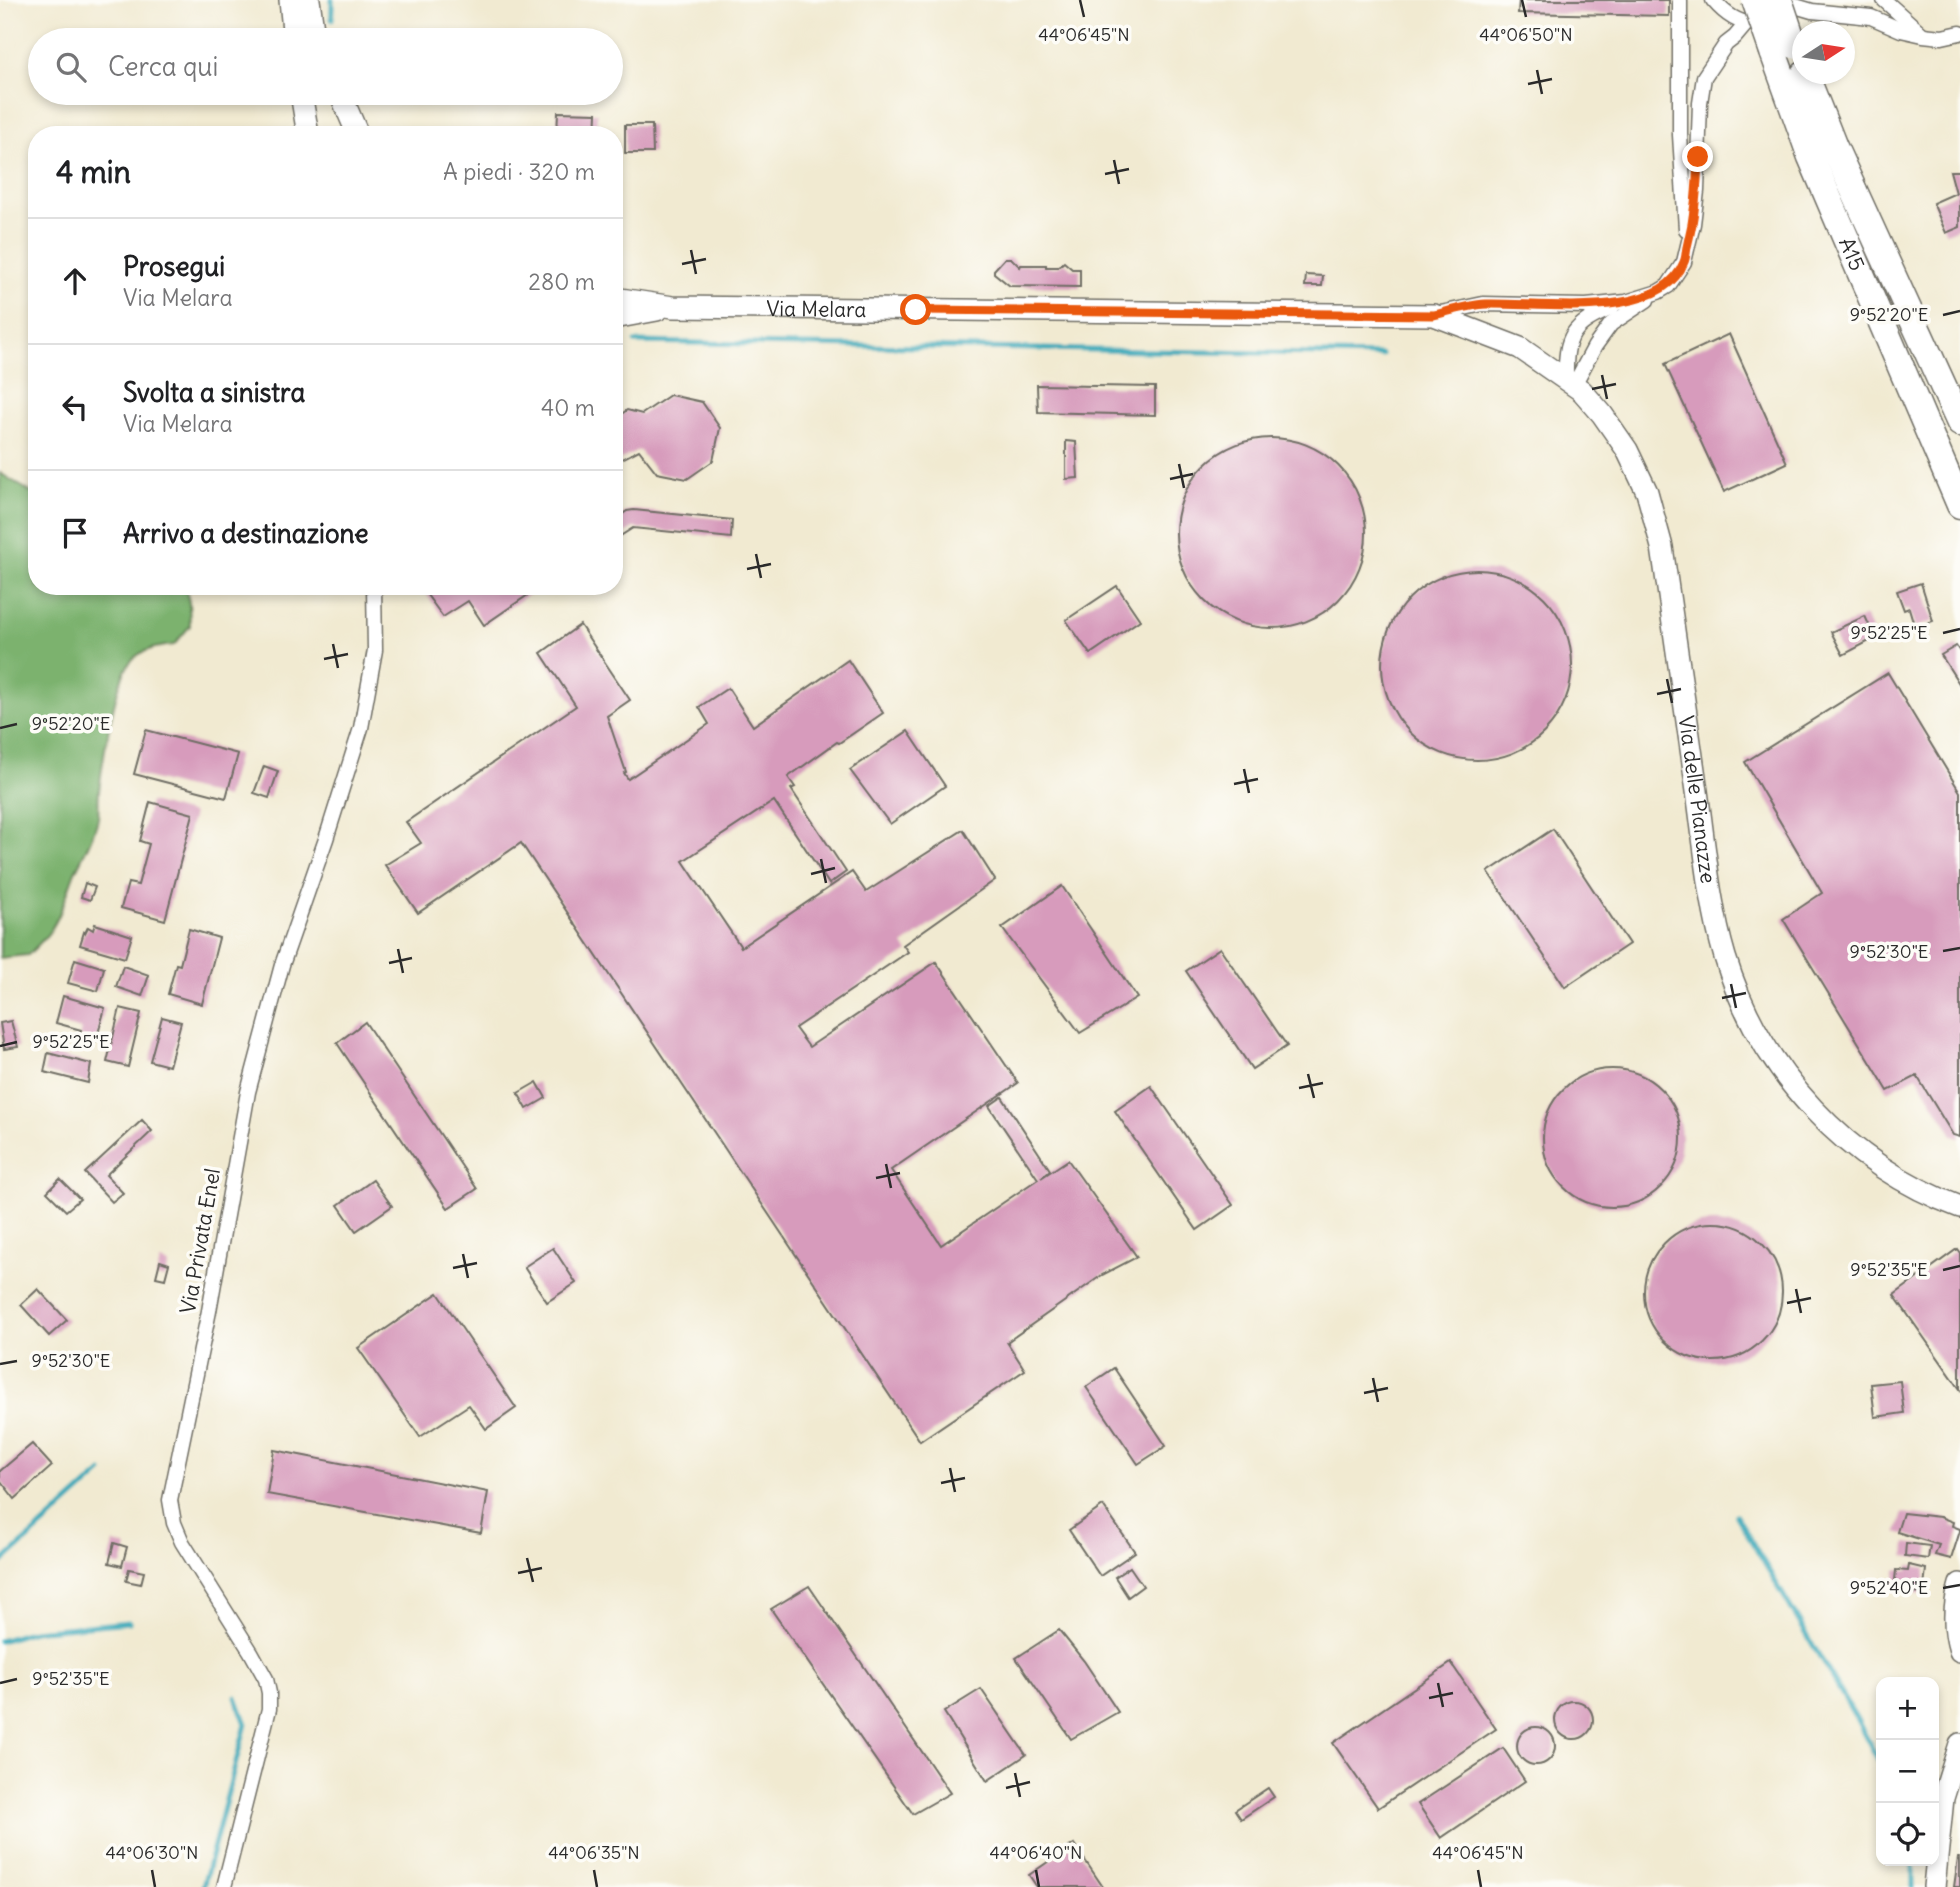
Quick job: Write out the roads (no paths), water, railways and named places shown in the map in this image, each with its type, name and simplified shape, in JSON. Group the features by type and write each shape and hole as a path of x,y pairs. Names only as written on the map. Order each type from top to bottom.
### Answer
{"highway":[{"name":"A15","path":"1783,1 1790,54 1822,152 1960,505"},
{"name":"A15","path":"1751,12 1790,54"},
{"name":"A15","path":"1807,84 1822,152 1960,423"}],"street":[{"path":"290,0 293,28"},
{"path":"309,0 314,28"},
{"path":"1680,0 1680,135 1687,247"},
{"path":"1713,0 1724,13 1751,12 1777,20 1783,1 1812,11 1871,17 1900,30 1923,35 1942,37 1960,33"},
{"path":"1884,0 1923,35"},
{"path":"1570,382 1611,324 1668,286 1684,262 1697,191 1700,103 1704,77 1751,12"},
{"path":"303,105 306,126"},
{"path":"345,105 354,126"},
{"name":"Via Melara","path":"673,307 1434,315 1483,304 1586,306 1626,302 1658,292"},
{"path":"623,300 673,307"},
{"path":"1570,382 1565,357 1570,338 1576,329 1593,316 1626,302"},
{"path":"623,316 673,307"},
{"name":"Via delle Pianazze","path":"1434,315 1520,348 1570,382 1582,391 1602,414 1627,450 1647,492 1662,547 1711,892 1724,954 1736,989 1756,1031 1784,1075 1827,1124 1860,1152 1909,1184 1960,1207"},
{"name":"Via Privata Enel","path":"224,1887 269,1709 269,1693 266,1679 251,1652 181,1542 170,1500 209,1311 248,1092 282,965 361,728 374,650 374,595"},
{"path":"1960,1584 1954,1618 1960,1651"},
{"path":"1934,1887 1943,1798 1960,1744"}],"waterway":[{"path":"332,0 332,19"},
{"path":"635,342 1382,355"},
{"path":"0,1564 102,1472"},
{"path":"1736,1515 1876,1756"},
{"path":"0,1641 33,1631 129,1622"},
{"path":"203,1887 246,1724 236,1697"},
{"path":"1913,1866 1913,1887"}]}
